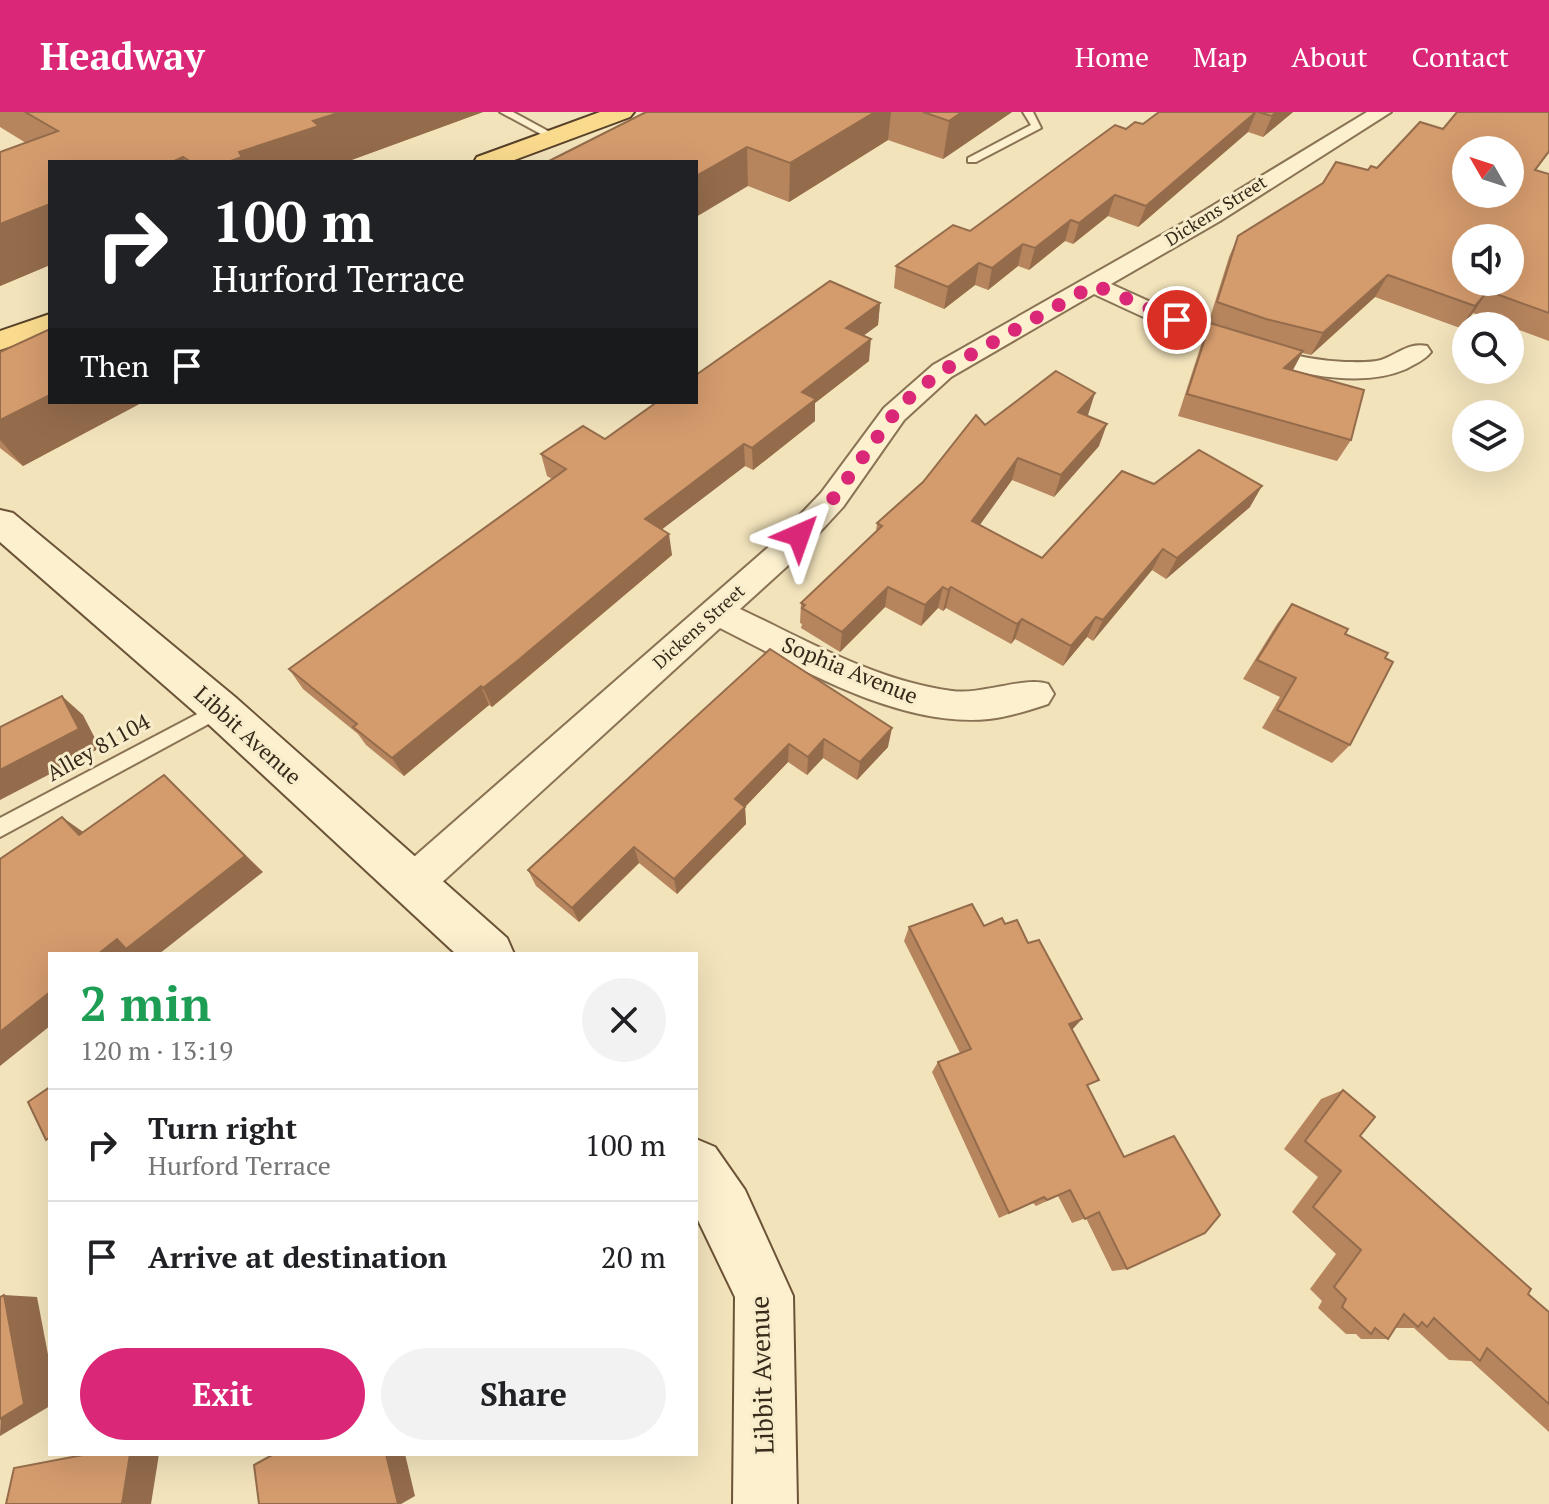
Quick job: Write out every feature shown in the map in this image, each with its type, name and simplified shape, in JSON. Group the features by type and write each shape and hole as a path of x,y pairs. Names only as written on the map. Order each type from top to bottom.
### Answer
{"main road":[{"path":"491,160 622,112"},
{"path":"0,341 48,324"}],"street":[{"name":"Dickens Street","path":"413,883 783,552 832,500 894,414 913,394 942,371 1094,285 1381,112"},
{"path":"1094,285 1227,341 1286,361 1328,368 1380,369 1418,352"},
{"name":"Libbit Avenue","path":"0,522 220,709 488,952"},
{"name":"Sophia Avenue","path":"716,612 883,688 930,702 986,705 1036,694"},
{"name":"Libbit Avenue","path":"698,1169 725,1210 764,1296 765,1504"}],"lane":[{"path":"505,112 554,137"},
{"path":"972,160 1037,126 1028,112"},
{"name":"Alley 81104","path":"0,828 220,709"}],"building":[{"path":"25,112 341,112 313,121 319,126 239,152 242,157 234,160 188,160 183,157 176,160 48,160 48,205 0,224 0,152 58,131"},
{"path":"646,112 875,112 790,163 747,147 698,175 698,160 551,160"},
{"path":"923,112 962,112 949,121"},
{"path":"1159,112 1256,112 1146,206 1115,195 1079,223 1071,220 1035,248 1023,244 992,268 979,263 948,287 896,266 953,225 970,231 1115,125 1126,129 1135,122 1143,124"},
{"path":"1457,112 1549,112 1549,151 1535,170 1549,174 1549,313 1502,296 1524,296 1524,224 1452,224 1452,296 1484,296 1475,306 1388,275 1323,333 1266,319 1217,302 1238,236 1323,183 1336,162 1368,170 1371,166 1377,168 1420,122 1443,129"},
{"path":"830,281 880,303 846,328 871,339 802,392 816,399 752,448 744,444 645,519 669,534 516,662 483,688 481,686 392,758 353,727 357,724 289,669 566,469 541,454 583,426 605,439 654,404 698,404 698,374"},
{"path":"1210,323 1303,351 1284,368 1364,390 1351,440 1187,394"},
{"path":"48,330 48,396 0,420 0,352"},
{"path":"1056,371 1095,393 1078,412 1107,424 1061,475 1018,458 972,521 1042,558 1122,471 1154,484 1199,450 1262,486 1177,558 1163,549 1103,620 1096,617 1071,646 1022,619 1017,624 951,587 948,590 943,587 925,605 888,587 842,632 802,608 805,605 801,603 882,526 877,523 923,482 976,415 985,425"},
{"path":"1292,604 1348,629 1345,634 1388,653 1385,658 1393,662 1350,745 1277,710 1296,678 1257,660"},
{"path":"770,649 892,728 860,762 824,739 808,757 789,744 735,799 745,807 674,879 634,847 572,908 528,870"},
{"path":"62,696 79,729 0,770 0,727"},
{"path":"164,775 245,856 126,949 117,939 101,952 48,952 48,994 0,1032 0,859 62,817 79,835"},
{"path":"972,904 984,926 1002,918 1005,924 1017,920 1028,943 1039,940 1082,1019 1069,1024 1099,1080 1087,1085 1124,1157 1174,1136 1220,1215 1205,1233 1127,1269 1099,1212 1085,1219 1070,1190 1047,1200 1044,1197 1009,1213 938,1062 971,1049 909,927"},
{"path":"48,1088 46,1140 28,1102"},
{"path":"1343,1090 1375,1117 1360,1136 1531,1289 1528,1294 1549,1312 1549,1404 1487,1348 1480,1361 1434,1318 1427,1327 1422,1322 1418,1327 1404,1314 1388,1339 1375,1328 1371,1334 1342,1307 1346,1299 1334,1287 1361,1250 1313,1207 1341,1171 1305,1141"},
{"path":"4,1295 24,1404 0,1419 0,1297"},
{"path":"77,1456 130,1456 122,1504 6,1504 14,1468"},
{"path":"270,1456 386,1456 398,1504 259,1504 254,1465"}],"route":[{"path":"799,535 832,500 894,414 942,371 1094,285 1177,320"}]}
